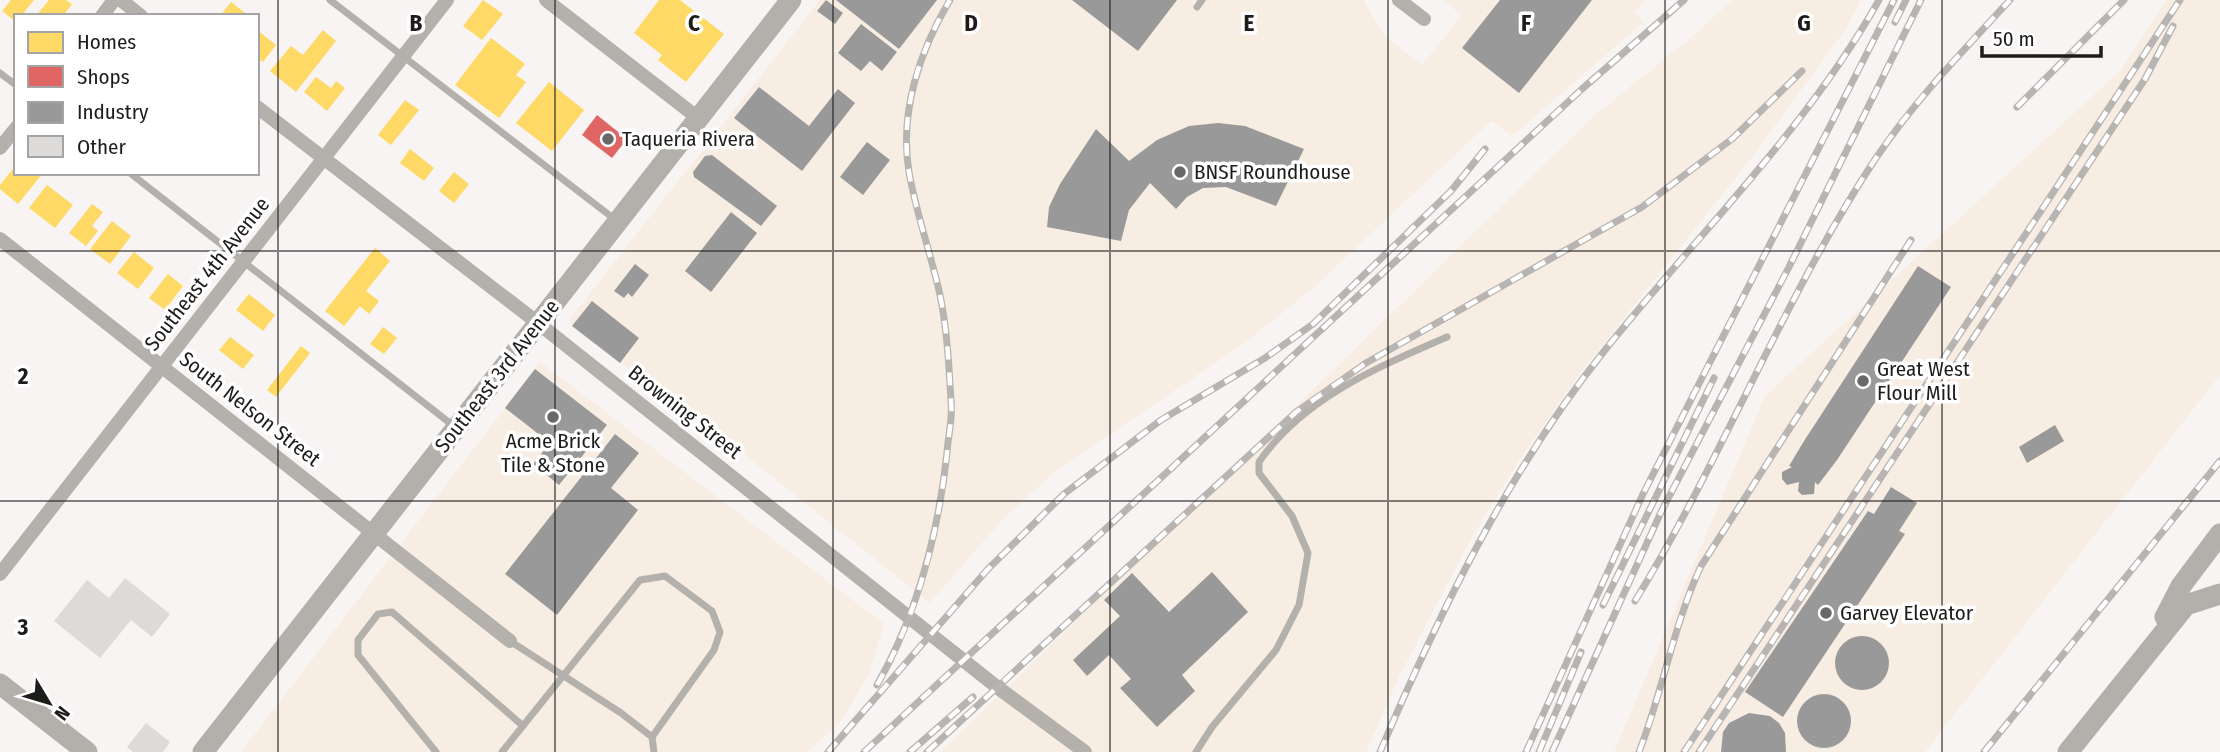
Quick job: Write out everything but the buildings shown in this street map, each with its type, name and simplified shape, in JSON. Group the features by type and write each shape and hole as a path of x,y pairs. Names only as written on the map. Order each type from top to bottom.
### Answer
{"main road":[{"name":"Southeast 3rd Avenue","path":"203,752 790,0"},
{"path":"2149,649 2180,586 2220,534"},
{"path":"2068,752 2186,605 2220,594"},
{"path":"0,684 87,752"}],"street":[{"path":"121,0 138,14"},
{"name":"Southeast 4th Avenue","path":"0,574 447,0"},
{"path":"546,0 698,118"},
{"path":"1399,0 1424,19"},
{"name":"Browning Street","path":"259,109 538,323 997,687 1085,752"},
{"path":"0,148 14,130"},
{"name":"South Nelson Street","path":"0,239 510,641"}],"lane":[{"path":"330,0 618,221"},
{"path":"0,72 14,83"},
{"path":"133,175 456,428"},
{"path":"1196,752 1212,727 1276,650 1299,606 1308,553 1292,516 1259,473 1259,462 1297,422 1338,388 1447,337"},
{"path":"502,752 640,580 665,576 712,611 720,632 714,650 652,737 654,752"},
{"path":"436,752 358,654 358,640 378,614 392,612 523,726"},
{"path":"510,641 652,737"}],"shaded area":[{"path":"820,0 1363,0 1386,37 1422,65 1462,15 1442,0 1647,0 1634,13 1644,22 1512,136 1491,121 1312,289 1242,345 1058,469 1002,520 930,603 736,448 572,326 569,320"},
{"path":"1732,0 1861,0 1845,30 1750,160 1577,377 1519,461 1468,544 1398,679 1366,752 941,752 1596,114 1692,37"},
{"path":"2166,0 2220,0 2220,375 1925,752 1614,752 1765,396 2121,70"},
{"path":"540,362 884,624 868,677 839,723 808,752 241,752"}],"railway":[{"path":"877,685 904,630 924,573 938,514 951,420 942,308 912,187 907,149 907,127 914,82 939,19 950,0"},
{"path":"864,752 1582,89 1684,0"},
{"path":"1380,752 1452,595 1507,493 1537,444 1605,350 1784,138 1850,48 1879,0"},
{"path":"1526,752 1643,494 1894,0"},
{"path":"1895,22 1906,0"},
{"path":"1552,752 1661,512 1789,267 1921,0"},
{"path":"1635,601 1697,491 1811,266 1876,158 1940,76 2010,0"},
{"path":"2017,107 2124,0"},
{"path":"1684,752 2180,0"},
{"path":"1699,752 2145,79 2173,26"},
{"path":"927,752 1296,412 1366,363 1642,207 1732,139 1802,71"},
{"path":"828,752 988,569 1064,494 1161,420 1265,358 1313,324 1451,191 1485,149"},
{"path":"1639,752 1683,612 1701,566 1911,240"},
{"path":"1603,605 1714,378"},
{"path":"1984,752 2220,461"},
{"path":"1539,752 1581,652"},
{"path":"910,752 973,697"}],"place":[{"name":"Taqueria Rivera","path":"608,139"},
{"name":"BNSF Roundhouse","path":"1180,172"},
{"name":"Great West Flour Mill","path":"1863,381"},
{"name":"Acme Brick Tile & Stone","path":"553,417"},
{"name":"Garvey Elevator","path":"1826,613"}]}
